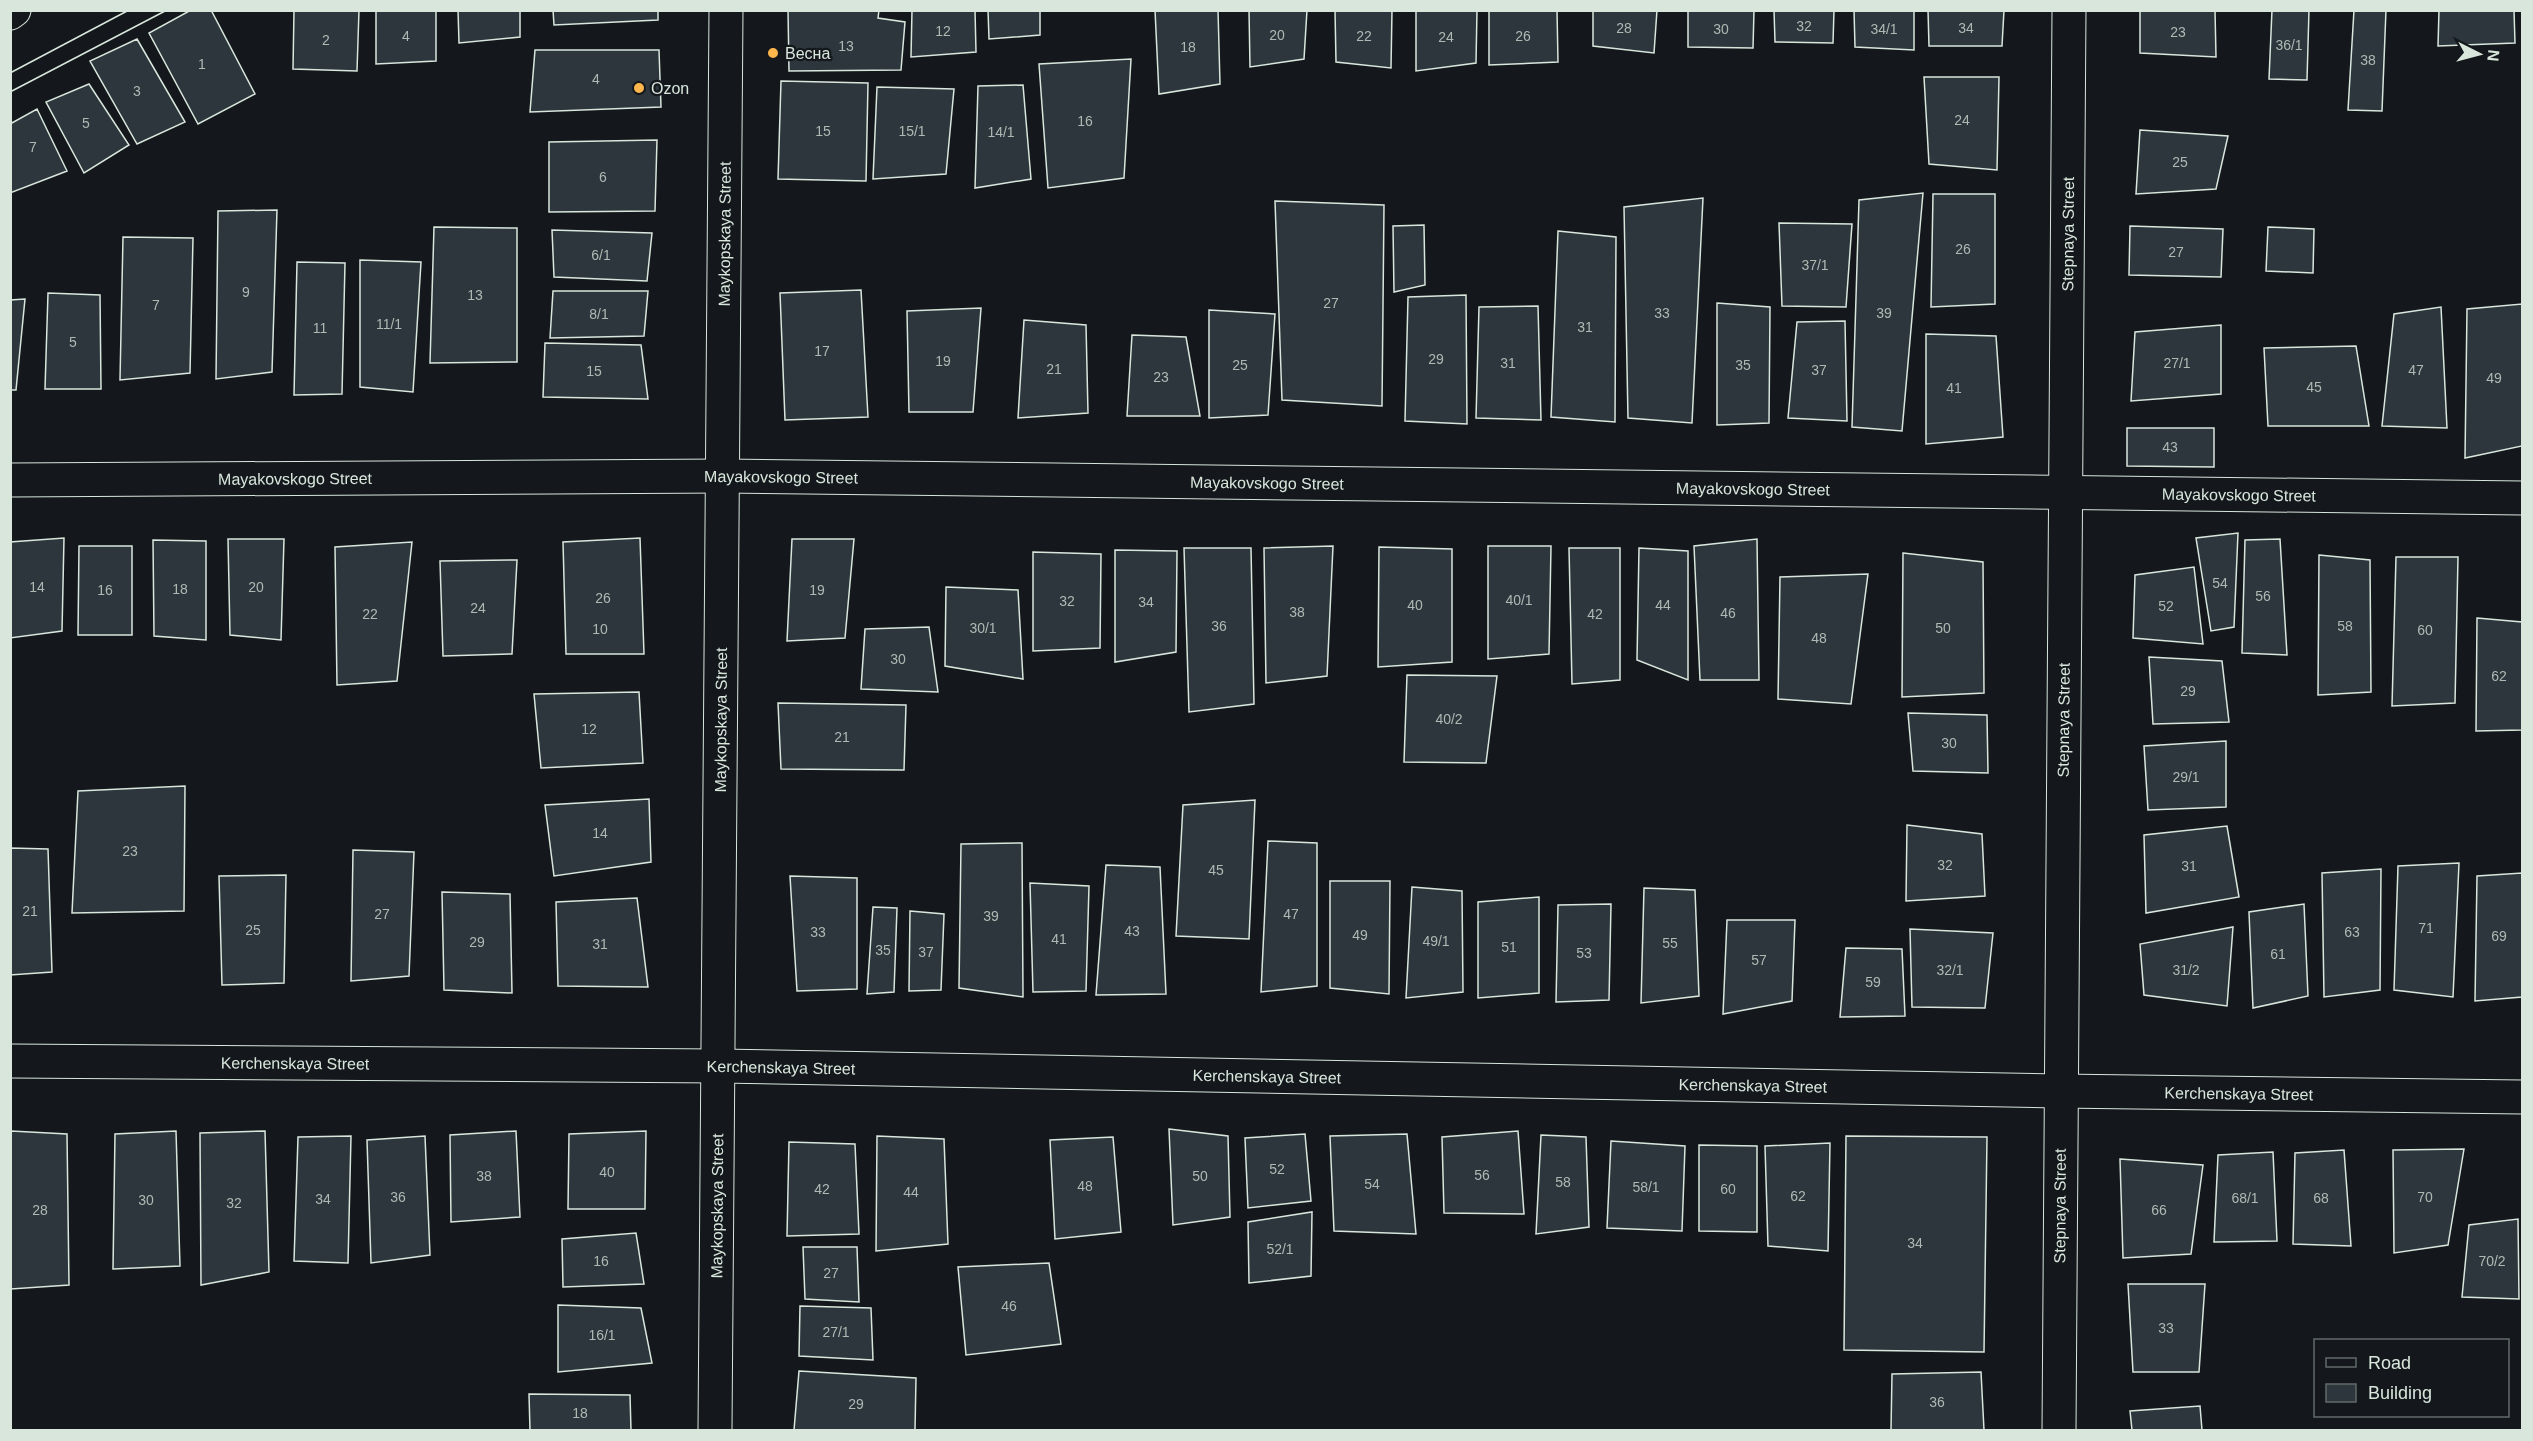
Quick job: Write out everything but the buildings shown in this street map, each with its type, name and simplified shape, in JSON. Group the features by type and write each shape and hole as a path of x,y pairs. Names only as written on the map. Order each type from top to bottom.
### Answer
{"street":[{"name":"Maykopskaya Street","path":"715,1431 726,10"},
{"name":"Stepnaya Street","path":"2059,1431 2059,1091 2067,493 2069,10"},
{"name":"Mayakovskogo Street","path":"10,480 724,476 2523,498"},
{"name":"Kerchenskaya Street","path":"10,1061 719,1066 2059,1091 2523,1097"}],"tram line":[{"path":"10,73 129,10"},
{"path":"10,92 167,10"}],"place":[{"name":"Весна","path":"773,53"},
{"name":"Ozon","path":"639,88"}]}
